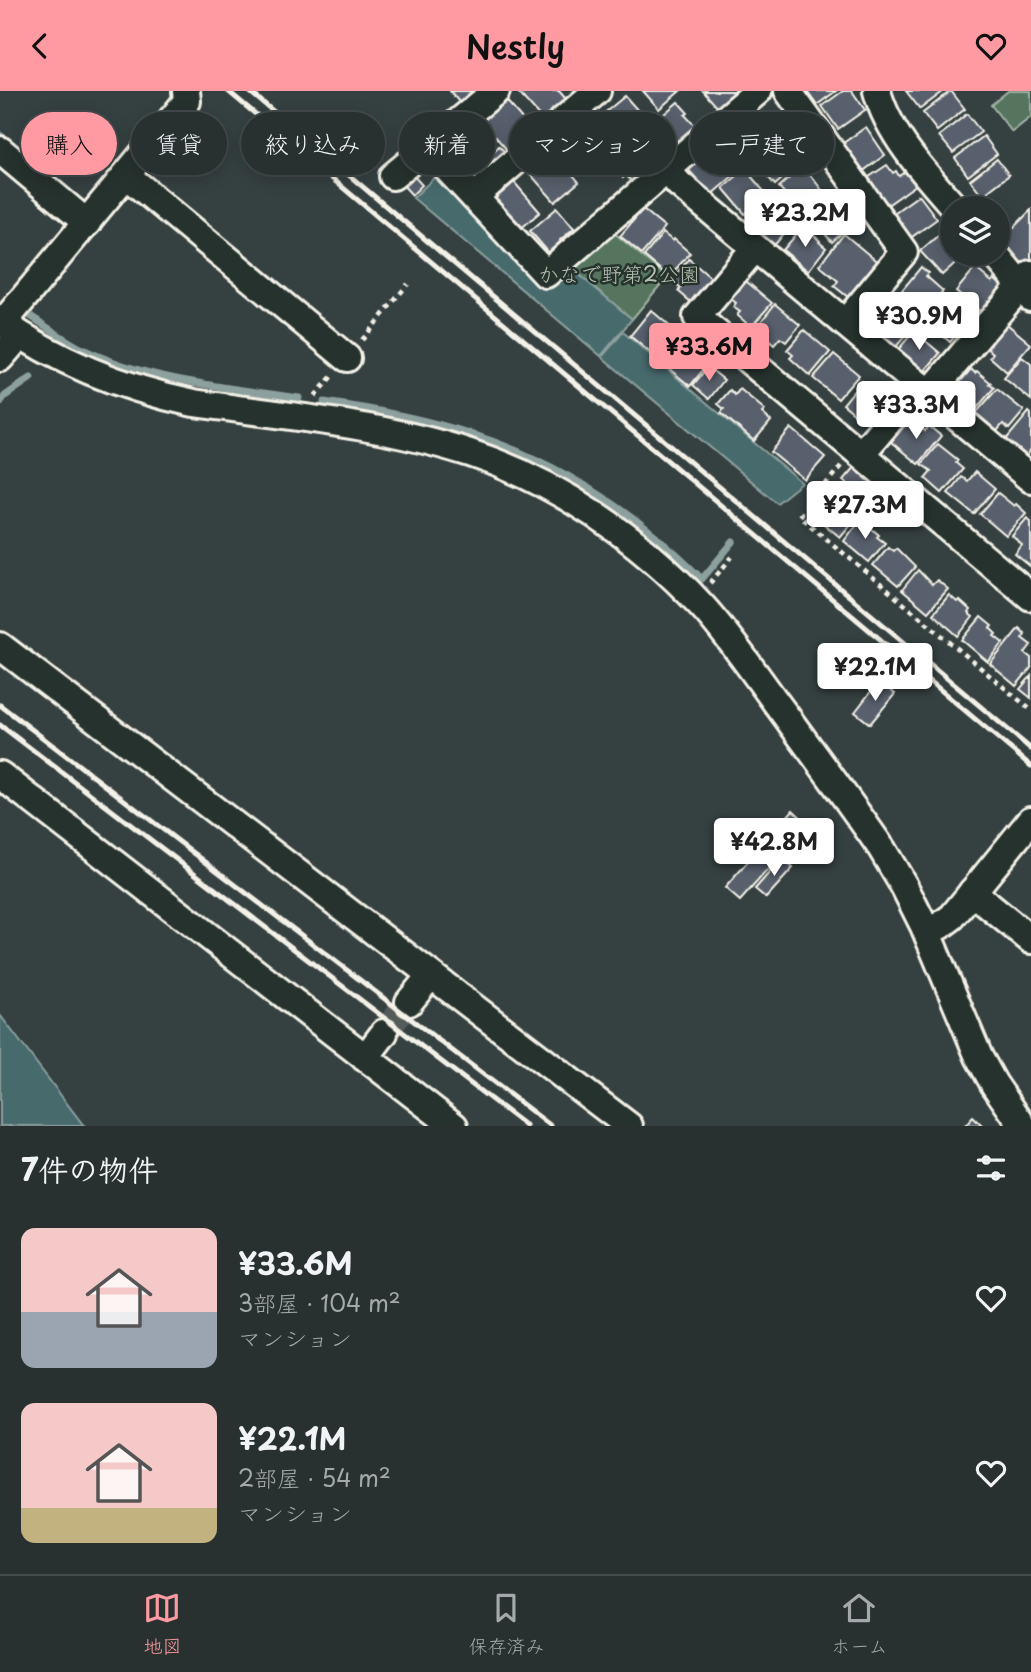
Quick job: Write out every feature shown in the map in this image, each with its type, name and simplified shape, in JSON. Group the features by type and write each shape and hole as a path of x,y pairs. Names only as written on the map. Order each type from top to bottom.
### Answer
{"street":[{"path":"0,358 7,327 86,223 187,101 186,91"},
{"path":"471,112 496,91"},
{"path":"474,197 597,91"},
{"path":"676,162 758,91"},
{"path":"788,91 904,253 845,323"},
{"path":"877,91 882,109 919,166 945,196"},
{"path":"0,150 86,223"},
{"path":"393,176 399,171"},
{"path":"126,175 347,358"},
{"path":"453,175 546,274 661,175"},
{"path":"672,175 1031,479"},
{"path":"755,248 697,317 1031,597"},
{"path":"858,452 1028,285 1008,266"},
{"path":"7,327 47,351 103,378 163,396 194,403 381,430 451,447 504,466 556,492 596,516 652,558 694,598 725,633 882,849 927,932 979,1057 1023,1126"},
{"path":"0,646 629,1126"},
{"path":"0,775 454,1126"},
{"path":"927,932 947,922 1031,820"},
{"path":"972,892 1031,940"},
{"path":"409,1002 431,975"},
{"path":"365,1058 384,1033"}],"path":[{"path":"858,452 799,516 1031,710"},
{"path":"694,598 732,557"}],"green space":[{"path":"1008,91 1031,91 1031,117 1012,132 991,105"},
{"name":"かなで野第2公園","path":"612,231 667,277 632,319 570,267"}],"water":[{"path":"439,175 545,288 570,267 632,319 601,356 413,198"},
{"path":"623,332 802,483 777,503 602,357"},
{"path":"0,1015 84,1126 0,1126"}],"building":[{"path":"450,91 484,91 463,107"},
{"path":"517,91 559,91 566,99 552,112 536,112"},
{"path":"643,91 680,91 659,109"},
{"path":"703,91 738,91 718,108"},
{"path":"802,91 836,91 814,107"},
{"path":"843,91 852,91 865,110 838,129 834,123 834,112 826,112 822,106"},
{"path":"906,91 944,91 920,109"},
{"path":"951,91 965,109 937,131 923,113"},
{"path":"625,96 639,112 606,112"},
{"path":"505,99 516,112 509,112 508,151 495,136 495,112 490,112"},
{"path":"678,102 688,113 685,115 690,120 690,130 676,142 676,112 666,112"},
{"path":"967,114 981,132 953,153 939,136"},
{"path":"866,127 885,155 862,172 842,144"},
{"path":"984,136 997,154 968,176 955,158"},
{"path":"499,146 506,153 495,162 495,150"},
{"path":"997,159 1009,175 982,196 970,180"},
{"path":"887,165 899,176 910,168 920,182 886,206 866,179"},
{"path":"413,175 422,185 412,195 402,184"},
{"path":"531,175 573,175 579,182 555,202"},
{"path":"626,175 640,175 632,182"},
{"path":"693,175 734,175 711,195"},
{"path":"738,175 750,175 767,195 745,214 723,188"},
{"path":"766,175 787,175 775,185"},
{"path":"793,175 810,175 822,190 799,210 779,187"},
{"path":"514,182 540,212 518,231 492,201"},
{"path":"919,195 937,219 909,239 891,215"},
{"path":"772,200 795,220 773,247 751,225"},
{"path":"829,203 835,210 839,207 853,223 832,242 811,218"},
{"path":"557,208 574,228 549,253 530,231"},
{"path":"643,209 665,227 642,254 620,236"},
{"path":"1031,210 1029,265 1025,262 1022,265 1010,253 1010,231"},
{"path":"802,228 809,231 826,248 808,271 783,250"},
{"path":"663,233 690,253 669,277 644,256"},
{"path":"844,234 880,264 848,297 834,286 838,281 819,265"},
{"path":"940,234 940,266 952,266 942,275 920,251"},
{"path":"689,259 712,279 692,303 678,291 681,288 671,280"},
{"path":"921,267 928,273 926,276 943,291 922,315 898,295"},
{"path":"975,268 1004,288 982,313 956,291"},
{"path":"746,281 772,303 751,327 737,315 740,312 733,307 736,303 731,299"},
{"path":"943,296 968,320 950,342 924,320"},
{"path":"775,304 800,325 786,342 780,338 774,345 755,329"},
{"path":"889,309 912,328 894,349 871,330"},
{"path":"651,310 680,335 659,360 630,336"},
{"path":"1007,324 1031,344 1007,372 990,357 993,353 987,348"},
{"path":"804,330 830,352 810,376 790,358 793,355 787,350"},
{"path":"914,331 940,353 924,372 897,351"},
{"path":"681,341 697,355 699,352 710,361 690,386 662,363"},
{"path":"834,354 859,375 838,399 813,378"},
{"path":"1022,357 1031,364 1031,400 1004,378"},
{"path":"708,367 724,380 709,399 693,385"},
{"path":"971,369 975,373 977,371 994,388 971,415 948,396"},
{"path":"862,381 889,403 873,422 864,415 861,419 843,404"},
{"path":"740,389 765,410 762,413 771,421 754,441 721,413 724,409 718,404 730,390 735,395"},
{"path":"997,389 1024,411 1009,429 1003,424 997,431 976,413"},
{"path":"1029,412 1031,450 1024,459 1004,442"},
{"path":"910,419 925,431 929,426 941,436 918,464 891,442"},
{"path":"791,428 825,457 805,480 771,452"},
{"path":"938,444 958,460 956,463 963,469 942,493 925,478 931,471 921,464"},
{"path":"855,466 881,488 869,502 843,480"},
{"path":"975,472 995,489 974,514 948,493 961,477 967,481"},
{"path":"998,493 1026,513 1006,536 980,514"},
{"path":"830,498 835,502 837,499 856,518 840,537 814,516"},
{"path":"1027,518 1031,521 1031,567 1015,554 1022,545 1012,536"},
{"path":"861,519 885,543 869,562 844,541"},
{"path":"888,547 893,551 896,548 915,567 898,586 873,565"},
{"path":"918,570 932,585 937,580 948,589 928,612 902,590"},
{"path":"949,595 970,610 968,613 973,617 958,636 933,614"},
{"path":"981,617 992,626 990,628 996,634 994,636 1003,643 988,662 962,640"},
{"path":"1019,628 1025,634 1022,638 1031,645 1025,653 1031,658 1031,668 1016,686 990,664"},
{"path":"1031,676 1031,698 1020,689"},
{"path":"879,681 895,694 870,724 855,712"},
{"path":"793,810 808,824 740,901 725,888"},
{"path":"782,858 793,868 766,898 755,889"},
{"path":"973,1117 982,1126 965,1126"}],"waterway":[{"path":"0,135 12,144"},
{"path":"24,312 79,347 132,368 187,381 299,398"},
{"path":"0,403 5,396 31,378"},
{"path":"324,402 437,424 475,435 538,460 625,513 652,533 702,579 733,542"}],"tunnel":[{"path":"384,1033 409,1002"}],"railway":[{"path":"228,91 1031,766"},
{"path":"249,91 1031,749"},
{"path":"0,705 551,1126"},
{"path":"0,725 526,1126"}]}
